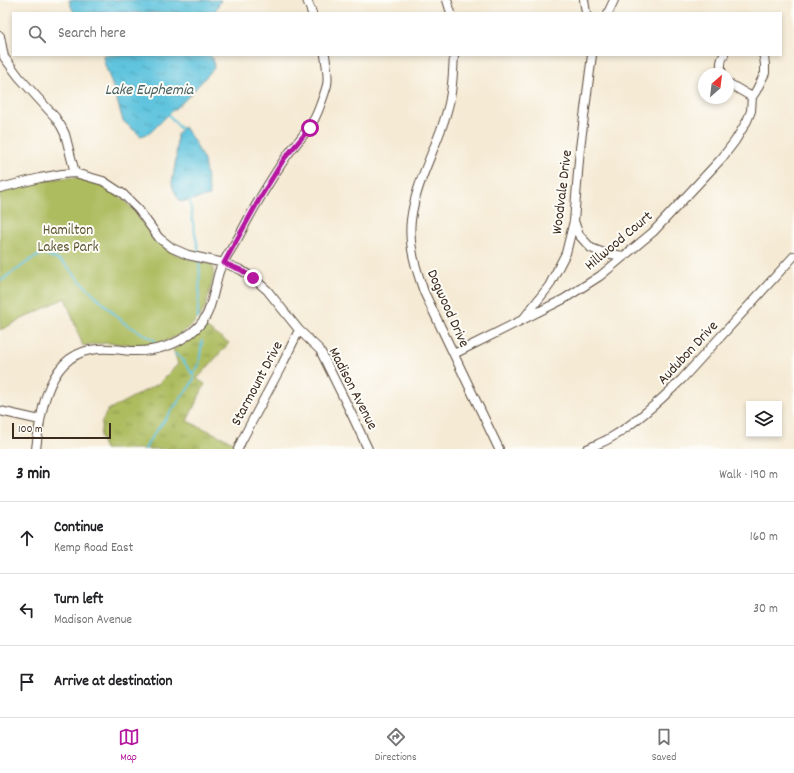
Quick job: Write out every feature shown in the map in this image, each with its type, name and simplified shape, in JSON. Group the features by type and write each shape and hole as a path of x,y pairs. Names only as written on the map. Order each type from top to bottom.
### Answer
{"street":[{"path":"307,0 312,12"},
{"path":"447,0 451,12"},
{"path":"584,0 586,12"},
{"path":"608,12 614,0"},
{"path":"0,36 2,58 55,117 61,126 65,134 74,173"},
{"path":"36,449 40,420 51,382 56,372 68,360 87,350 155,350 174,344 190,334 203,322 208,315 220,270 260,198 284,159 310,128 318,112 327,84 325,56"},
{"name":"Dogwood Drive","path":"454,56 451,97 414,206 411,221 411,244 416,269 424,292 499,449"},
{"name":"Woodvale Drive","path":"524,319 549,286 566,253 574,221 580,148 592,56"},
{"path":"720,68 723,56"},
{"name":"Hillwood Court","path":"454,354 564,299 600,276 653,232 722,158 735,141 747,121 751,111 752,97 765,73 764,56"},
{"path":"734,86 752,97"},
{"path":"0,188 40,178 74,173 103,181 123,194 138,210 159,238 172,248 188,255 224,263"},
{"path":"574,221 579,235 591,248 604,253 624,256"},
{"name":"Audubon Drive","path":"587,449 611,438 630,425 663,398 794,256"},
{"name":"Madison Avenue","path":"224,263 241,270 267,290 299,330 320,350 368,449"},
{"name":"Starmount Drive","path":"238,449 299,330"},
{"path":"0,411 40,420"}],"green space":[{"name":"Hamilton Lakes Park","path":"75,178 94,182 110,190 130,206 153,237 162,246 175,254 211,264 214,275 204,310 192,325 175,337 154,344 139,345 102,343 83,346 65,298 0,330 0,192 41,181"},
{"path":"205,327 229,343 197,379 205,384 187,421 233,442 231,449 105,449 100,437 102,421 108,410 158,384 178,364 173,349 186,342"}],"water":[{"path":"69,0 221,0 215,12 74,12"},
{"name":"Lake Euphemia","path":"103,56 210,56 213,58 214,68 186,99 150,133 141,136 123,121"},
{"path":"184,127 194,141 204,161 210,196 180,202 172,183 176,158 177,135"}],"waterway":[{"path":"167,113 181,129 181,132"},
{"path":"190,199 192,220 199,254"},
{"path":"0,280 4,279 30,260 42,254 59,260 67,266 79,280 124,323 156,341"},
{"path":"198,319 200,281 199,261"},
{"path":"191,373 197,369 199,364 202,341"},
{"path":"145,449 151,438 194,379 194,376 181,358 175,354"}],"route":[{"path":"253,278 241,270 224,263 260,198 284,159 310,128"}]}
